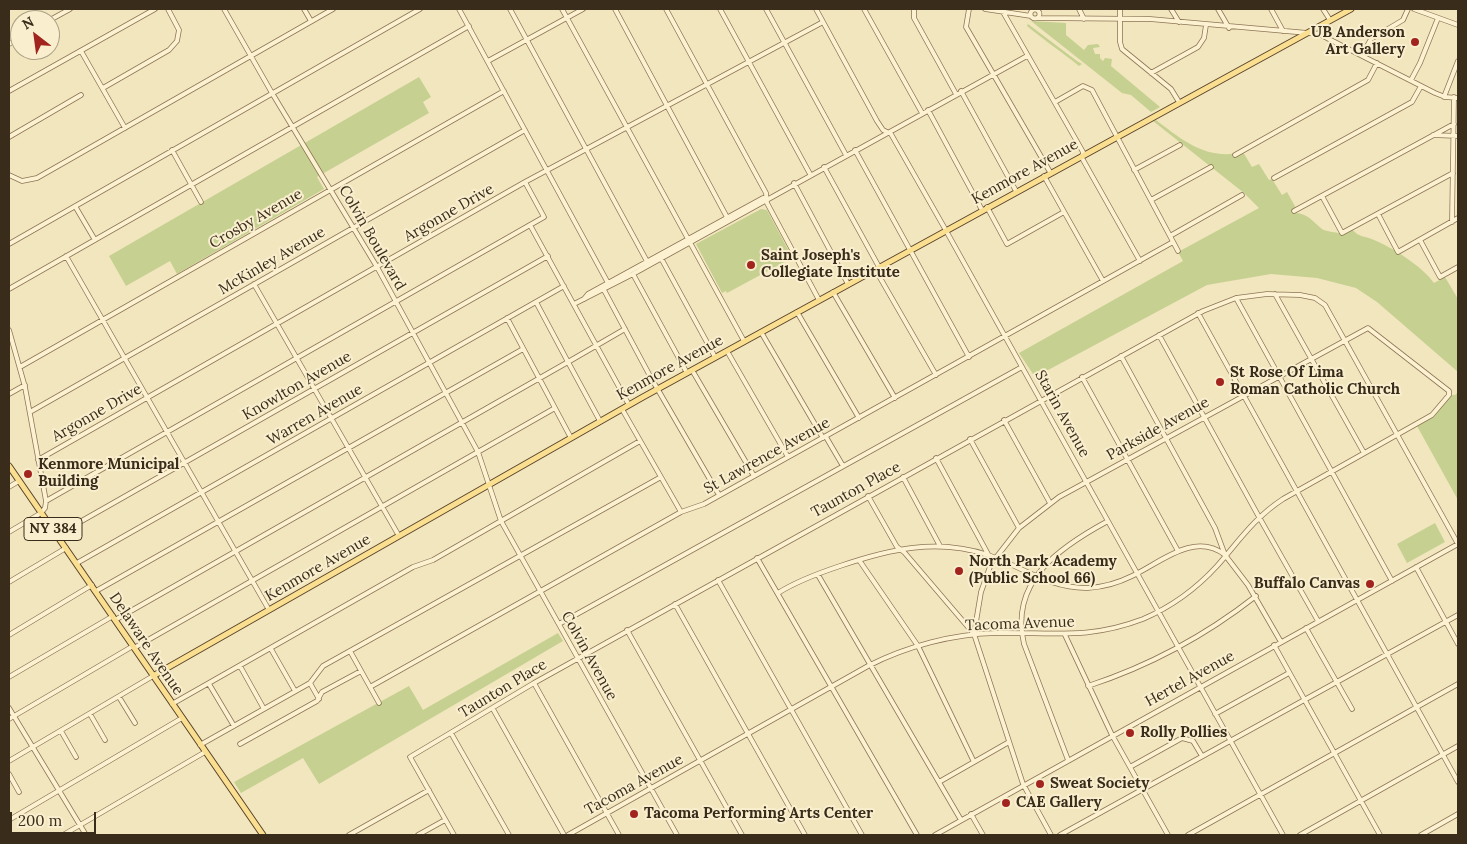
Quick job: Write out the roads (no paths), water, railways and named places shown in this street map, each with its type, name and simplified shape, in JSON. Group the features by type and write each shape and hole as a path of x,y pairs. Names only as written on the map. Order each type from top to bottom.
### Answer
{"main road":[{"name":"Kenmore Avenue","path":"153,676 715,357 1082,154 1351,9"},
{"name":"Delaware Avenue","path":"9,466 263,835"}],"street":[{"path":"9,92 155,9"},
{"path":"103,88 174,45 178,30 168,9"},
{"name":"Colvin Boulevard","path":"224,9 292,127 377,267 478,452 488,485"},
{"path":"304,9 311,21"},
{"path":"9,175 22,181 37,178 333,9"},
{"path":"9,244 420,9"},
{"path":"460,9 608,283"},
{"path":"510,9 648,263"},
{"path":"562,9 744,341"},
{"path":"488,60 583,9"},
{"path":"614,9 728,219"},
{"path":"666,9 766,193 767,204 819,300"},
{"path":"720,9 810,174"},
{"path":"766,9 846,154"},
{"name":"Starin Avenue","path":"816,9 877,121 887,132 946,230 1006,336 1283,835"},
{"path":"864,9 922,113"},
{"path":"914,9 914,18 956,94"},
{"path":"969,9 966,27 990,72 994,74 1050,172"},
{"path":"985,9 1012,14 1034,11 1048,17"},
{"path":"1079,9 1084,18"},
{"path":"1120,9 1122,49 1171,89 1179,102"},
{"path":"1171,9 1179,22"},
{"path":"1218,9 1229,28"},
{"path":"1270,9 1283,31"},
{"path":"1323,9 1330,20"},
{"path":"1362,55 1371,38 1403,20 1408,9"},
{"path":"1414,9 1458,25"},
{"path":"1034,11 1037,18 1179,22 1229,28 1319,34 1444,97 1456,98 1452,222"},
{"path":"1003,12 1055,102 1140,261"},
{"path":"1411,80 1438,18"},
{"name":"Argonne Drive","path":"38,460 525,182 668,107 823,22"},
{"path":"1151,73 1198,47 1204,38 1206,25"},
{"path":"9,289 469,26"},
{"path":"82,51 125,128"},
{"path":"574,304 604,290 648,263 1027,56"},
{"path":"1444,97 1458,61"},
{"path":"1235,154 1368,80 1377,63"},
{"path":"1055,102 1083,86 1092,90 1178,251"},
{"path":"1274,178 1412,102 1421,86"},
{"name":"Crosby Avenue","path":"20,368 504,91"},
{"path":"961,91 1016,191"},
{"path":"9,137 82,95"},
{"path":"928,110 1007,244 1064,212"},
{"path":"1294,211 1454,124"},
{"name":"McKinley Avenue","path":"30,412 525,130"},
{"path":"1433,135 1456,136"},
{"path":"1134,170 1180,145"},
{"path":"172,150 201,202"},
{"path":"854,150 969,357"},
{"path":"824,167 936,376"},
{"path":"1151,200 1211,168"},
{"path":"1322,196 1342,233 1453,174 1458,175"},
{"path":"1044,176 1103,281"},
{"path":"46,501 544,217 525,182"},
{"path":"794,183 848,284"},
{"path":"1170,236 1242,195"},
{"path":"75,206 95,240"},
{"path":"1452,212 1458,212"},
{"path":"1378,214 1398,252 1458,218"},
{"path":"530,225 629,405"},
{"path":"1420,240 1440,277 1458,267"},
{"name":"St Lawrence Avenue","path":"370,687 681,512 719,496 936,376 1173,242"},
{"path":"66,256 269,610"},
{"name":"Knowlton Avenue","path":"57,535 548,256"},
{"path":"660,257 715,357"},
{"path":"584,299 608,283 632,272"},
{"path":"632,272 689,372 754,476"},
{"path":"604,290 608,283"},
{"path":"254,284 399,536"},
{"name":"Warren Avenue","path":"77,563 564,286"},
{"path":"604,290 719,496"},
{"path":"833,292 894,398"},
{"path":"1275,294 1364,453"},
{"name":"Taunton Place","path":"428,790 410,756 627,630 1198,313 1236,298 1275,294 1308,296 1318,300 1326,307 1344,339"},
{"path":"1236,298 1392,581"},
{"path":"536,302 600,422"},
{"path":"797,312 859,418"},
{"path":"1198,313 1458,782"},
{"path":"507,318 571,438"},
{"name":"Parkside Avenue","path":"1051,835 1023,785 974,634 985,578 995,558 1019,528 1050,502 1344,339 1365,328 1369,328"},
{"name":"Tacoma Avenue","path":"568,835 870,665 918,646 974,634 1064,635 1121,626 1158,611 1186,595 1206,577 1258,517 1296,491 1432,415 1450,393 1369,328"},
{"path":"9,677 236,551 626,329"},
{"path":"9,330 30,412 46,501 46,508 9,532"},
{"path":"761,332 843,466"},
{"path":"1159,334 1258,517 1318,621"},
{"path":"1344,339 1458,544"},
{"path":"9,350 14,347"},
{"path":"96,591 523,349"},
{"path":"727,351 788,457"},
{"path":"1121,356 1215,528 1225,555 1256,596 1280,642"},
{"path":"558,624 1022,366"},
{"path":"1082,377 1178,551"},
{"path":"9,394 24,385"},
{"path":"9,719 555,408"},
{"path":"622,409 681,512"},
{"path":"1004,420 1050,502"},
{"path":"970,439 1019,528"},
{"path":"172,704 413,567 433,560 640,441"},
{"path":"936,458 990,556"},
{"path":"200,745 310,683 323,666 660,477"},
{"path":"902,477 940,546"},
{"path":"9,488 20,481"},
{"name":"Colvin Avenue","path":"488,485 501,521 520,557 677,835"},
{"path":"868,496 899,549 974,634"},
{"path":"1068,760 1028,655 1022,634 1021,616 1024,602 1036,577 1066,547 1108,521"},
{"name":"Hertel Avenue","path":"934,835 1458,544"},
{"path":"778,593 818,574 899,549 940,546 990,556 1036,577 1059,585 1089,588 1111,585 1138,573 1178,551 1203,546 1218,550 1225,555"},
{"path":"9,582 66,548"},
{"path":"758,558 917,835"},
{"path":"859,560 918,646 974,762"},
{"path":"1416,568 1458,644"},
{"path":"818,574 961,820"},
{"path":"718,580 862,835"},
{"path":"9,634 92,585"},
{"path":"1088,686 1141,666 1178,647 1217,624 1256,596"},
{"path":"675,604 805,835"},
{"path":"1060,835 1458,614"},
{"path":"1306,628 1352,709"},
{"path":"627,630 742,835"},
{"path":"1064,635 1112,735 1168,835"},
{"path":"1274,646 1380,835"},
{"path":"271,649 295,691"},
{"path":"350,651 379,703"},
{"path":"240,666 264,709"},
{"path":"240,744 319,699 322,692 361,671"},
{"path":"1216,714 1290,673"},
{"name":"Kenmore Avenue","path":"9,761 153,676"},
{"path":"310,683 319,699"},
{"path":"534,683 619,835"},
{"path":"209,684 234,726"},
{"path":"1188,835 1458,684"},
{"path":"119,697 134,723"},
{"path":"9,708 86,835"},
{"path":"493,709 564,835"},
{"path":"90,714 105,740"},
{"path":"9,820 182,718"},
{"path":"61,731 76,758"},
{"path":"451,733 509,835"},
{"path":"1130,767 1182,738 1193,741 1202,756"},
{"path":"939,782 1009,742"},
{"path":"1300,835 1458,746"},
{"path":"63,835 205,752"},
{"path":"9,774 19,792"},
{"path":"349,835 428,790 454,835"},
{"path":"971,814 983,835"},
{"path":"1421,835 1458,814"},
{"path":"418,835 445,820"}],"place":[{"name":"UB Anderson Art Gallery","path":"1415,42"},
{"name":"Saint Joseph's Collegiate Institute","path":"751,265"},
{"name":"St Rose Of Lima Roman Catholic Church","path":"1220,382"},
{"name":"Kenmore Municipal Building","path":"28,474"},
{"name":"North Park Academy (Public School 66)","path":"959,571"},
{"name":"Buffalo Canvas","path":"1370,584"},
{"name":"Rolly Pollies","path":"1130,733"},
{"name":"Sweat Society","path":"1040,784"},
{"name":"CAE Gallery","path":"1006,803"},
{"name":"Tacoma Performing Arts Center","path":"634,814"}]}
